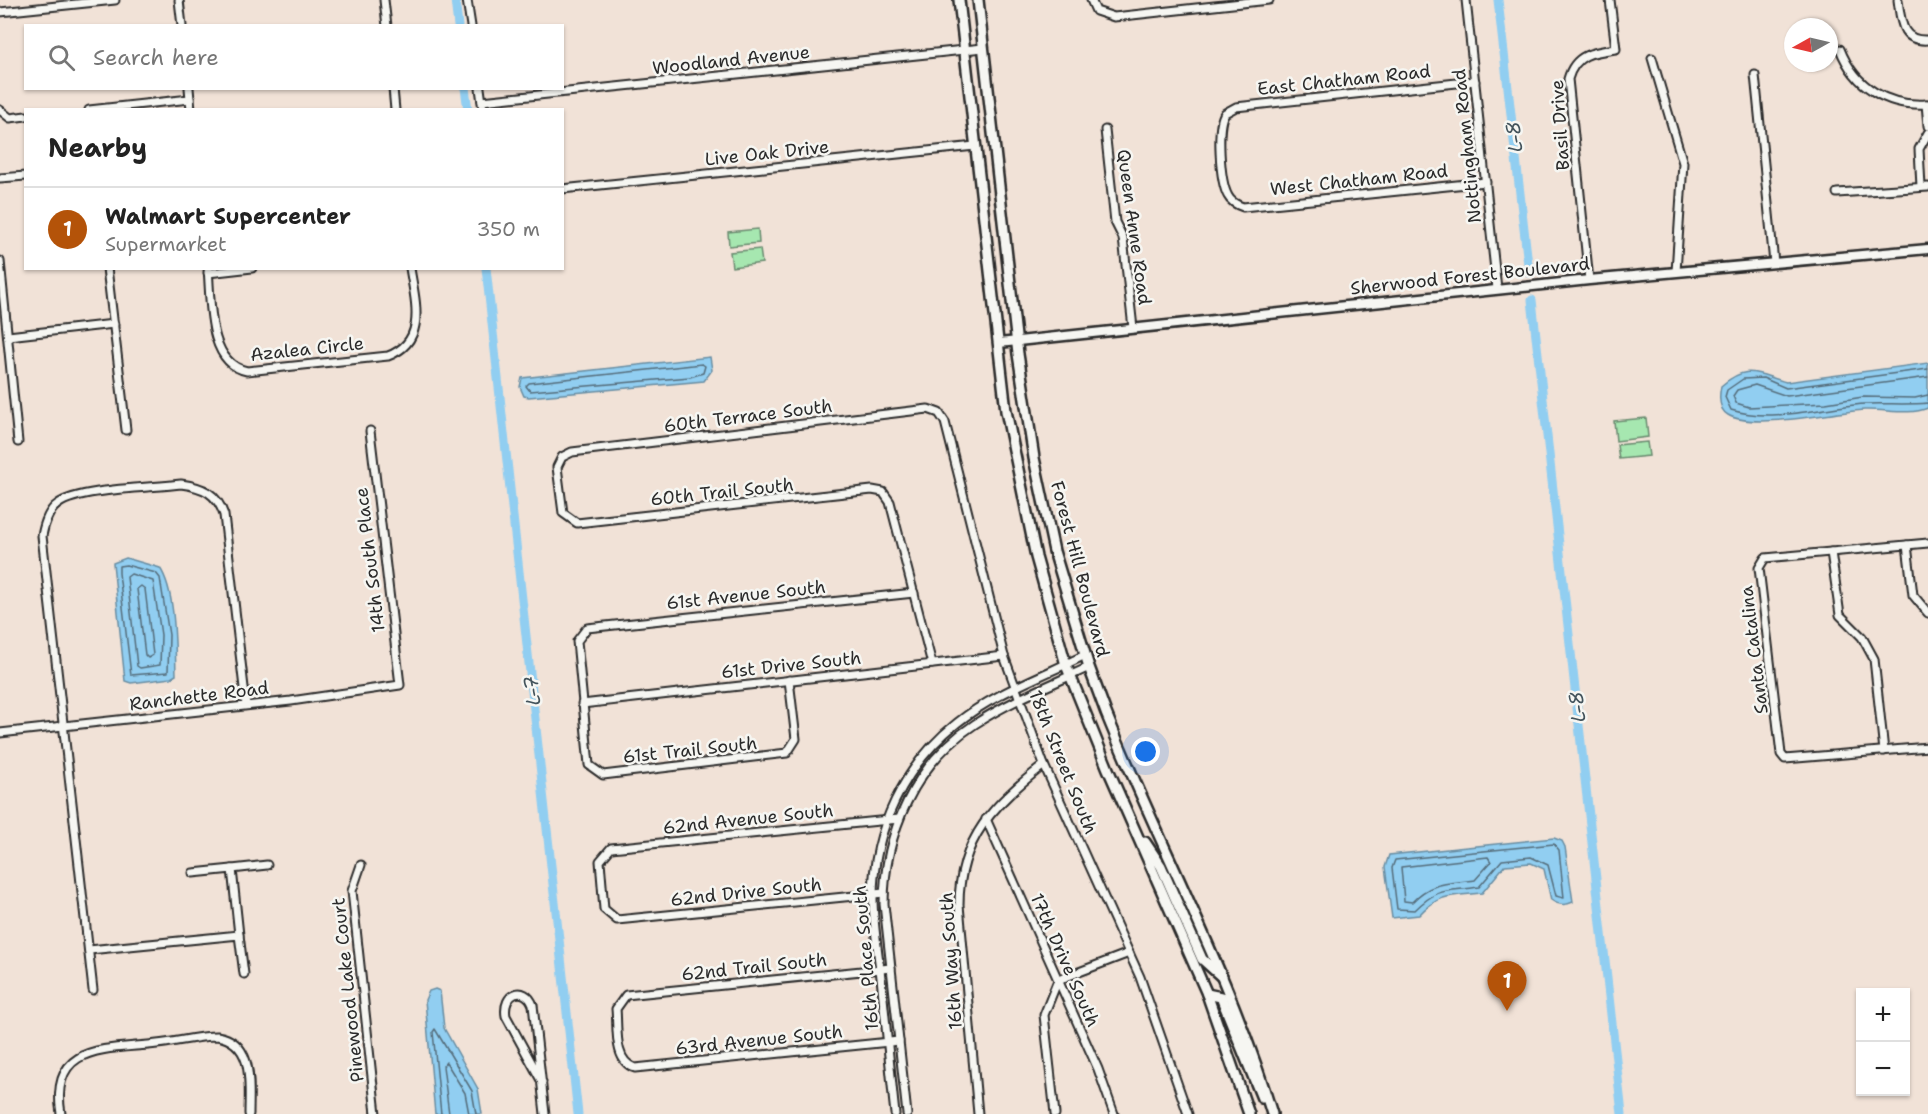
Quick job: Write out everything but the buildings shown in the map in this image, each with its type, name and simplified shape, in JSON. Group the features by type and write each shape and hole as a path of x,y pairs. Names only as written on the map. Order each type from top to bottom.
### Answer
{"main road":[{"name":"Forest Hill Boulevard","path":"959,0 1006,411 1025,511 1070,676 1207,994 1249,1114"},
{"name":"Forest Hill Boulevard","path":"978,0 1025,404 1043,504 1089,667 1126,763 1225,980 1250,1044 1271,1114"},
{"path":"1138,838 1145,841 1161,866 1202,959 1225,980"},
{"path":"1207,994 1221,997 1271,1114"}],"street":[{"path":"0,12 115,0"},
{"path":"179,0 182,24"},
{"path":"384,0 387,24"},
{"path":"467,0 471,24"},
{"path":"1091,0 1102,14 1114,17 1269,0"},
{"name":"Nottingham Road","path":"1466,0 1497,289"},
{"name":"Basil Drive","path":"1589,280 1568,79 1574,65 1582,56 1616,49 1610,0"},
{"path":"1898,0 1901,22 1906,34 1918,40 1928,40"},
{"name":"Woodland Avenue","path":"482,101 983,48"},
{"path":"1840,49 1850,70 1872,92 1901,103 1927,104 1928,126"},
{"path":"1652,58 1683,163 1676,272"},
{"path":"1755,75 1774,263"},
{"name":"East Chatham Road","path":"1237,205 1225,189 1219,130 1221,118 1236,107 1475,81"},
{"path":"189,90 191,108"},
{"path":"393,90 395,108"},
{"path":"480,90 483,108"},
{"path":"107,108 190,99"},
{"path":"0,110 10,117 24,116"},
{"name":"Queen Anne Road","path":"1105,130 1115,222 1123,238 1133,328"},
{"path":"1837,193 1924,187 1919,149 1928,133"},
{"name":"Live Oak Drive","path":"564,189 975,146"},
{"path":"0,178 24,176"},
{"name":"West Chatham Road","path":"1237,205 1249,207 1486,182"},
{"name":"Sherwood Forest Boulevard","path":"999,343 1497,289 1928,249"},
{"path":"0,261 18,442"},
{"path":"107,270 126,430"},
{"name":"Azalea Circle","path":"208,271 218,348 231,365 247,371 388,356 400,351 412,337 417,326 410,270"},
{"path":"8,336 114,324"},
{"name":"60th Terrace South","path":"566,518 561,508 557,467 562,457 572,452 928,409 939,413"},
{"name":"18th Street South","path":"939,413 945,422 1004,656 1044,765 1129,953 1157,1021 1188,1114"},
{"name":"14th South Place","path":"370,431 400,685"},
{"path":"93,990 42,536 45,522 56,505 74,496 181,484 199,486 220,503 224,515 246,705"},
{"name":"60th Trail South","path":"566,518 577,523 872,490 883,492 890,502 914,593"},
{"name":"Santa Catalina","path":"1928,543 1765,558 1761,562 1781,754 1791,760 1928,747"},
{"path":"1907,545 1913,595 1928,613"},
{"path":"1830,552 1840,615 1862,637 1874,659 1884,751"},
{"path":"914,593 932,664"},
{"name":"61st Avenue South","path":"582,704 577,642 582,631 592,626 914,593"},
{"name":"16th Place South","path":"895,1114 873,894 879,845 886,820 913,769 934,743 970,713 1085,655"},
{"name":"61st Drive South","path":"582,704 1004,656"},
{"name":"16th Place South","path":"907,1114 884,893 890,848 899,819 922,776 943,752 976,723 1020,699 1089,667"},
{"name":"61st Trail South","path":"582,704 588,759 593,770 603,775 781,755 791,750 796,739 789,680"},
{"name":"Ranchette Road","path":"0,733 400,685"},
{"path":"934,743 943,752"},
{"name":"16th Way South","path":"978,1114 959,899 965,862 986,819 1011,791 1044,765"},
{"name":"62nd Avenue South","path":"611,918 604,909 599,867 602,855 611,848 899,819"},
{"name":"17th Drive South","path":"986,819 1098,1069 1114,1114"},
{"path":"193,873 267,865"},
{"name":"Pinewood Lake Court","path":"361,865 352,891 376,1114"},
{"path":"232,868 244,974"},
{"name":"62nd Drive South","path":"611,918 623,921 884,893"},
{"path":"88,950 239,935"},
{"path":"1055,1114 1044,1015 1058,980 1129,953"},
{"name":"62nd Trail South","path":"624,1063 620,1052 616,1009 621,998 632,993 891,968"},
{"path":"542,1082 506,1016 504,1005 507,999 514,994 523,994 530,998 533,1005 542,1082 545,1114"},
{"path":"60,1114 59,1083 64,1071 79,1058 105,1049 217,1036 234,1042 245,1056 249,1074 249,1114"},
{"name":"63rd Avenue South","path":"624,1063 635,1068 899,1041"}],"green space":[{"path":"758,229 759,243 729,246 728,232"},
{"path":"760,249 762,263 732,267 730,252"},
{"path":"1646,418 1648,437 1616,441 1614,421"},
{"path":"1647,442 1649,456 1619,459 1617,445"}],"water":[{"path":"710,357 712,370 704,381 529,397 524,396 520,387 522,378"},
{"path":"1928,363 1928,408 1920,410 1905,412 1864,410 1794,419 1756,421 1728,415 1722,409 1720,402 1721,386 1730,379 1746,373 1753,372 1786,382"},
{"path":"126,558 160,568 165,578 172,605 175,635 176,675 171,678 131,683 125,681 113,563"},
{"path":"1554,838 1562,841 1565,847 1573,902 1562,904 1551,900 1544,869 1531,863 1505,865 1482,893 1447,897 1433,903 1419,915 1392,918 1385,867 1389,855"},
{"path":"435,989 440,991 444,1028 478,1089 482,1114 435,1114 425,1000 429,991"}],"waterway":[{"name":"L-7","path":"455,0 458,24"},
{"name":"L-8","path":"1498,0 1529,273"},
{"name":"L-7","path":"465,90 468,108"},
{"name":"L-7","path":"486,270 578,1114"},
{"name":"L-8","path":"1532,300 1622,1114"}],"place":[{"name":"Walmart Supercenter","path":"1507,1011"}]}
